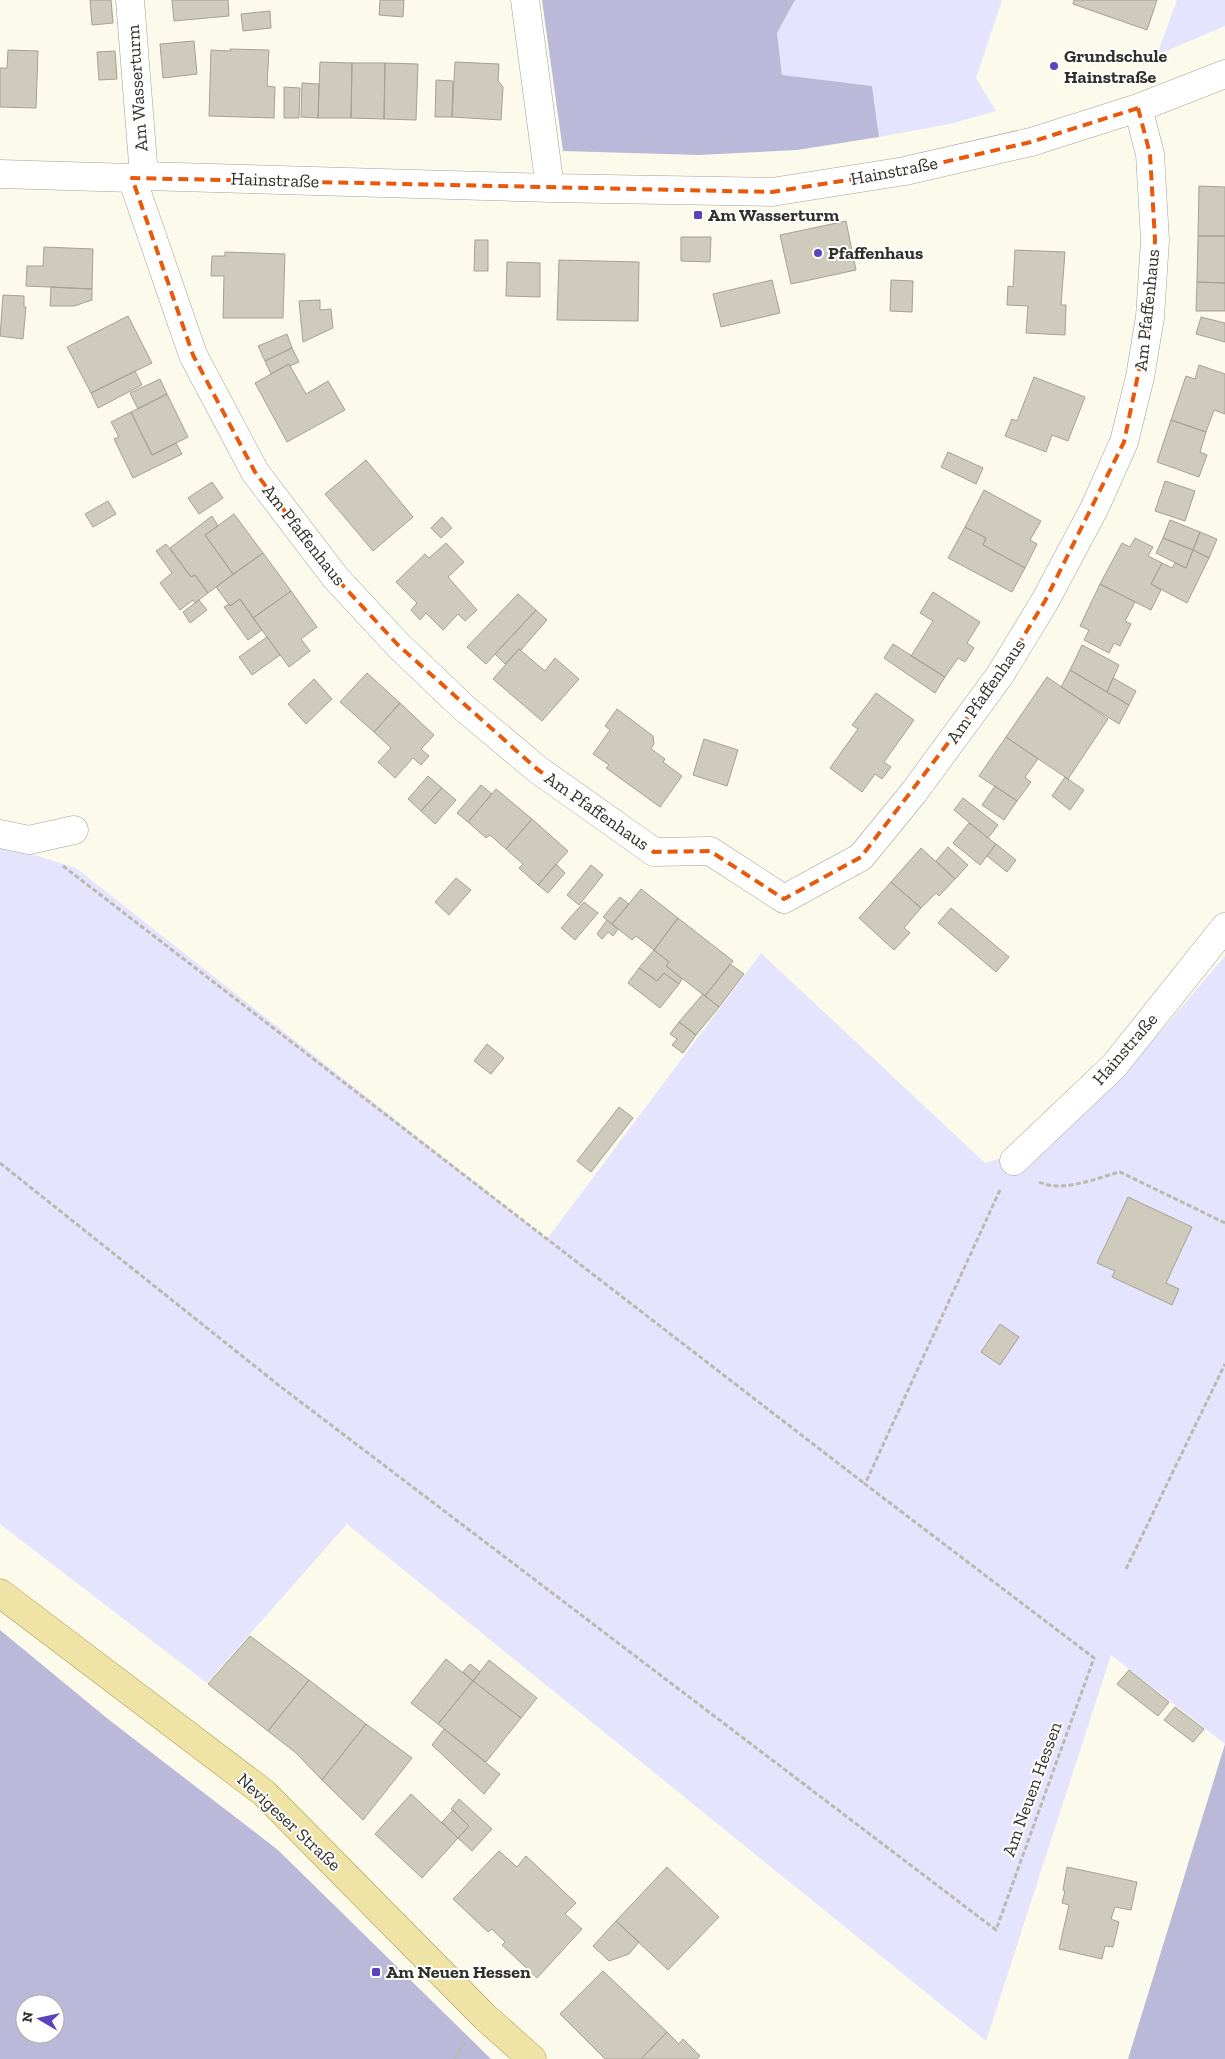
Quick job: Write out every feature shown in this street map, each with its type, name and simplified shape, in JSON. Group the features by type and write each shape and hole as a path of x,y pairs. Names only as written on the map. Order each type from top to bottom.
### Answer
{"main road":[{"name":"Nevigeser Straße","path":"0,1593 264,1793 485,2017 532,2059"}],"street":[{"name":"Am Wasserturm","path":"130,0 138,177"},
{"path":"525,0 550,188"},
{"name":"Hainstraße","path":"0,174 772,192 906,172 1031,142 1138,108 1225,74"},
{"name":"Am Pfaffenhaus","path":"138,177 192,355 255,472 335,576 398,645 463,707 537,769 654,852 710,851 784,899 860,857 914,792 1000,675 1045,601 1098,500 1124,442 1140,377 1150,317 1155,240 1150,154 1138,108"},
{"path":"0,834 29,840 74,830"},
{"name":"Hainstraße","path":"1014,1161 1114,1066 1225,927"}],"path":[{"path":"29,840 865,1484 1014,1161 1029,1177 1044,1184 1069,1186 1120,1172 1225,1223"},
{"name":"Am Neuen Hessen","path":"0,1163 281,1387 996,1930 1094,1658 865,1484"},
{"path":"1126,1569 1225,1364"}],"highlighted area":[{"path":"1138,108 1150,154 1155,240 1150,317 1124,442 1045,601 1000,675 861,857 784,899 710,851 654,852 537,769 398,645 335,577 255,472 193,355 132,178 772,192 905,171 1031,142"}],"shaded area":[{"path":"542,0 795,0 777,33 782,75 872,86 879,137 797,150 699,155 563,151"},
{"path":"795,0 1002,0 976,78 996,111 950,124 879,137 872,86 782,76 777,33"},
{"path":"1177,0 1225,0 1225,26 1157,55"},
{"path":"0,844 76,868 547,1239 761,953 985,1163 1046,1145 1127,1071 1225,956 1225,1744 1111,1655 986,2041 347,1524 207,1683 0,1524"},
{"path":"0,1630 108,1719 278,1850 491,2059 0,2059"},
{"path":"1225,1744 1225,2059 1128,2059"}],"building":[{"path":"90,0 111,0 113,23 92,25"},
{"path":"172,0 228,0 229,16 174,21"},
{"path":"380,0 404,0 403,17 379,15"},
{"path":"1074,0 1157,0 1147,30 1073,4"},
{"path":"270,11 271,28 243,31 241,14"},
{"path":"194,41 197,74 163,78 160,44"},
{"path":"230,49 269,50 267,86 275,87 274,118 209,116 211,50 231,51"},
{"path":"8,50 38,51 36,108 0,107 0,68 7,68"},
{"path":"115,51 117,79 99,80 97,52"},
{"path":"320,62 352,63 351,118 318,118"},
{"path":"455,62 499,64 498,81 503,87 501,120 452,117"},
{"path":"352,63 385,63 384,119 351,118"},
{"path":"385,63 418,64 416,120 384,119"},
{"path":"436,80 453,81 452,117 435,117"},
{"path":"302,83 319,84 318,118 301,117"},
{"path":"284,87 300,88 299,118 284,118"},
{"path":"1199,186 1225,187 1225,236 1198,236"},
{"name":"Pfaffenhaus","path":"846,221 856,270 791,284 780,235"},
{"path":"1198,236 1225,236 1225,283 1197,282"},
{"path":"681,237 711,237 710,262 681,261"},
{"path":"475,240 488,240 488,271 474,271"},
{"path":"44,247 93,249 92,289 26,286 27,266 43,266"},
{"path":"1015,250 1065,252 1061,305 1066,305 1065,335 1026,333 1028,306 1007,305 1008,286 1013,287"},
{"path":"225,252 285,254 283,318 223,318 224,276 211,276 212,256 225,256"},
{"path":"559,260 639,262 638,321 557,320"},
{"path":"507,262 540,263 540,297 506,296"},
{"path":"772,280 780,313 721,327 713,294"},
{"path":"891,280 913,281 912,312 890,311"},
{"path":"1197,282 1225,283 1225,311 1196,311"},
{"path":"51,287 92,289 92,300 74,306 50,306"},
{"path":"3,295 24,296 24,307 26,307 23,339 0,336"},
{"path":"320,300 320,310 331,309 333,328 303,342 299,301"},
{"path":"128,316 152,363 91,393 67,347"},
{"path":"1201,317 1225,323 1225,342 1196,334"},
{"path":"287,334 292,348 265,361 258,346"},
{"path":"292,348 299,362 290,366 289,364 271,374 265,361"},
{"path":"289,364 306,394 328,381 345,410 287,442 255,383"},
{"path":"1199,365 1225,374 1225,414 1214,410 1206,432 1171,420 1186,376 1195,379"},
{"path":"135,371 142,385 98,408 91,393"},
{"path":"1034,377 1085,397 1068,441 1052,435 1046,452 1005,436 1012,419 1017,421"},
{"path":"160,379 167,394 138,409 130,393"},
{"path":"167,394 188,437 152,455 131,412"},
{"path":"131,412 152,455 176,443 182,454 133,478 114,439 119,437 111,422"},
{"path":"1171,420 1206,432 1200,452 1207,455 1199,477 1157,462"},
{"path":"948,452 983,468 976,484 941,467"},
{"path":"366,460 413,517 373,551 325,494"},
{"path":"1165,481 1195,491 1185,521 1155,511"},
{"path":"212,482 223,498 199,514 188,498"},
{"path":"984,490 1041,521 1030,540 1037,544 1025,568 983,545 986,538 965,527"},
{"path":"108,501 116,514 93,527 85,514"},
{"path":"234,514 263,553 233,574 205,535"},
{"path":"212,516 218,526 205,535 233,574 208,593 195,575 191,577 170,548"},
{"path":"442,517 452,528 441,538 431,528"},
{"path":"1170,520 1200,532 1193,550 1163,538"},
{"path":"965,527 986,538 983,545 1025,568 1012,592 948,558"},
{"path":"1200,532 1217,539 1209,558 1193,550"},
{"path":"1135,538 1153,547 1148,556 1162,563 1151,584 1161,590 1151,610 1100,584 1122,543 1130,547"},
{"path":"1163,538 1193,550 1186,568 1156,553"},
{"path":"446,543 464,562 448,577 477,610 465,621 458,614 443,630 426,613 420,620 411,610 417,603 396,582 425,554 429,558"},
{"path":"166,544 191,577 195,575 208,593 195,603 193,600 180,610 160,583 172,573 156,551"},
{"path":"1193,550 1209,558 1187,603 1151,584 1162,563 1172,568 1175,563 1186,568"},
{"path":"263,553 291,591 253,618 240,599 230,606 216,587"},
{"path":"1100,584 1135,602 1125,621 1131,624 1120,646 1114,643 1109,653 1084,640 1089,630 1080,626"},
{"path":"291,591 317,627 301,639 310,651 289,667 253,618"},
{"path":"933,592 980,622 967,643 974,648 965,662 958,658 945,677 911,656 933,621 920,613"},
{"path":"518,594 536,610 486,664 467,647"},
{"path":"240,599 262,630 248,640 224,607 229,604 230,606"},
{"path":"199,600 207,610 190,623 183,612"},
{"path":"536,610 547,620 521,650 519,649 505,664 495,654"},
{"path":"267,637 280,655 252,675 239,657"},
{"path":"893,644 945,677 935,693 884,658"},
{"path":"1082,645 1119,665 1107,692 1070,670"},
{"path":"519,649 545,671 555,658 579,679 542,721 493,679"},
{"path":"1070,670 1129,705 1119,724 1061,687"},
{"path":"367,673 400,703 374,732 340,702"},
{"path":"1047,677 1108,719 1068,779 1006,737"},
{"path":"1113,678 1136,691 1129,705 1107,692"},
{"path":"314,679 332,699 306,724 288,704"},
{"path":"876,693 914,720 884,762 891,767 882,779 875,774 862,792 830,768 858,729 852,725"},
{"path":"400,703 434,735 421,749 429,756 421,765 413,758 395,778 378,762 391,748 374,732"},
{"path":"617,709 653,736 654,744 651,749 665,759 663,762 682,776 660,807 606,768 609,765 593,754 610,730 605,726"},
{"path":"1006,737 1038,759 1025,777 1031,782 1017,801 979,776"},
{"path":"704,739 738,750 727,786 693,775"},
{"path":"428,776 442,788 421,811 408,799"},
{"path":"1065,777 1084,790 1070,810 1052,796"},
{"path":"481,785 492,794 468,822 457,813"},
{"path":"995,786 1017,801 1004,820 982,805"},
{"path":"442,788 456,800 435,824 421,811"},
{"path":"496,789 532,819 506,849 490,835 486,838 468,822"},
{"path":"963,798 998,825 988,838 954,810"},
{"path":"532,819 568,851 538,885 519,868 523,864 506,849"},
{"path":"969,823 996,844 980,865 953,843"},
{"path":"996,844 1016,860 1007,872 987,856"},
{"path":"948,847 968,865 955,879 936,861"},
{"path":"921,848 955,879 939,896 936,893 921,908 891,882"},
{"path":"556,864 565,873 548,893 538,885"},
{"path":"591,865 603,875 579,905 567,895"},
{"path":"456,878 471,890 449,915 435,902"},
{"path":"891,882 921,908 904,928 910,933 894,950 859,918"},
{"path":"641,889 678,918 654,950 636,936 632,940 612,924"},
{"path":"620,897 629,904 612,924 603,917"},
{"path":"584,902 598,913 575,940 561,928"},
{"path":"951,908 1009,957 996,972 938,923"},
{"path":"678,918 733,961 705,996 666,966 669,962 654,950"},
{"path":"607,920 618,929 613,936 608,932 602,939 597,934"},
{"path":"654,950 669,962 666,966 682,979 679,984 664,973 657,981 639,968"},
{"path":"730,964 744,974 719,1007 705,996"},
{"path":"639,968 657,981 664,973 679,984 660,1008 628,983"},
{"path":"703,994 719,1007 696,1035 679,1022"},
{"path":"679,1022 696,1035 683,1053 672,1045 677,1039 670,1034"},
{"path":"487,1044 504,1058 491,1074 474,1061"},
{"path":"619,1107 633,1118 591,1172 577,1161"},
{"path":"1128,1197 1192,1227 1166,1283 1179,1289 1172,1305 1112,1277 1115,1271 1097,1263"},
{"path":"1000,1324 1019,1337 1000,1365 981,1352"},
{"path":"250,1636 309,1680 268,1731 208,1684"},
{"path":"446,1659 473,1681 438,1724 411,1703"},
{"path":"489,1660 537,1698 521,1718 473,1681"},
{"path":"470,1664 480,1672 473,1681 463,1672"},
{"path":"1129,1670 1169,1702 1158,1716 1117,1684"},
{"path":"309,1680 366,1724 322,1780 296,1753 268,1731"},
{"path":"473,1681 521,1718 486,1762 438,1724"},
{"path":"1175,1707 1204,1729 1193,1742 1164,1720"},
{"path":"366,1724 412,1758 363,1820 322,1780"},
{"path":"444,1729 500,1774 484,1794 432,1745"},
{"path":"411,1794 458,1838 422,1878 375,1834"},
{"path":"459,1799 492,1829 472,1851 458,1838 469,1826 451,1809"},
{"path":"453,1810 469,1826 458,1838 442,1822"},
{"path":"499,1851 517,1867 526,1856 576,1903 565,1914 582,1929 537,1978 502,1945 505,1942 492,1929 488,1932 453,1899"},
{"path":"667,1867 719,1917 668,1970 616,1921"},
{"path":"1067,1867 1137,1882 1131,1910 1115,1907 1111,1919 1119,1922 1113,1947 1105,1946 1102,1959 1059,1949 1069,1905 1062,1903"},
{"path":"616,1921 639,1942 629,1954 609,1961 593,1946"},
{"path":"603,1971 667,2032 641,2059 605,2059 560,2014"},
{"path":"667,2032 679,2044 683,2039 700,2056 697,2059 641,2059"}],"place":[{"name":"Grundschule Hainstraße","path":"1054,66"},
{"name":"Am Wasserturm","path":"698,215"},
{"name":"Pfaffenhaus","path":"818,253"},
{"name":"Am Neuen Hessen","path":"376,1972"}]}
